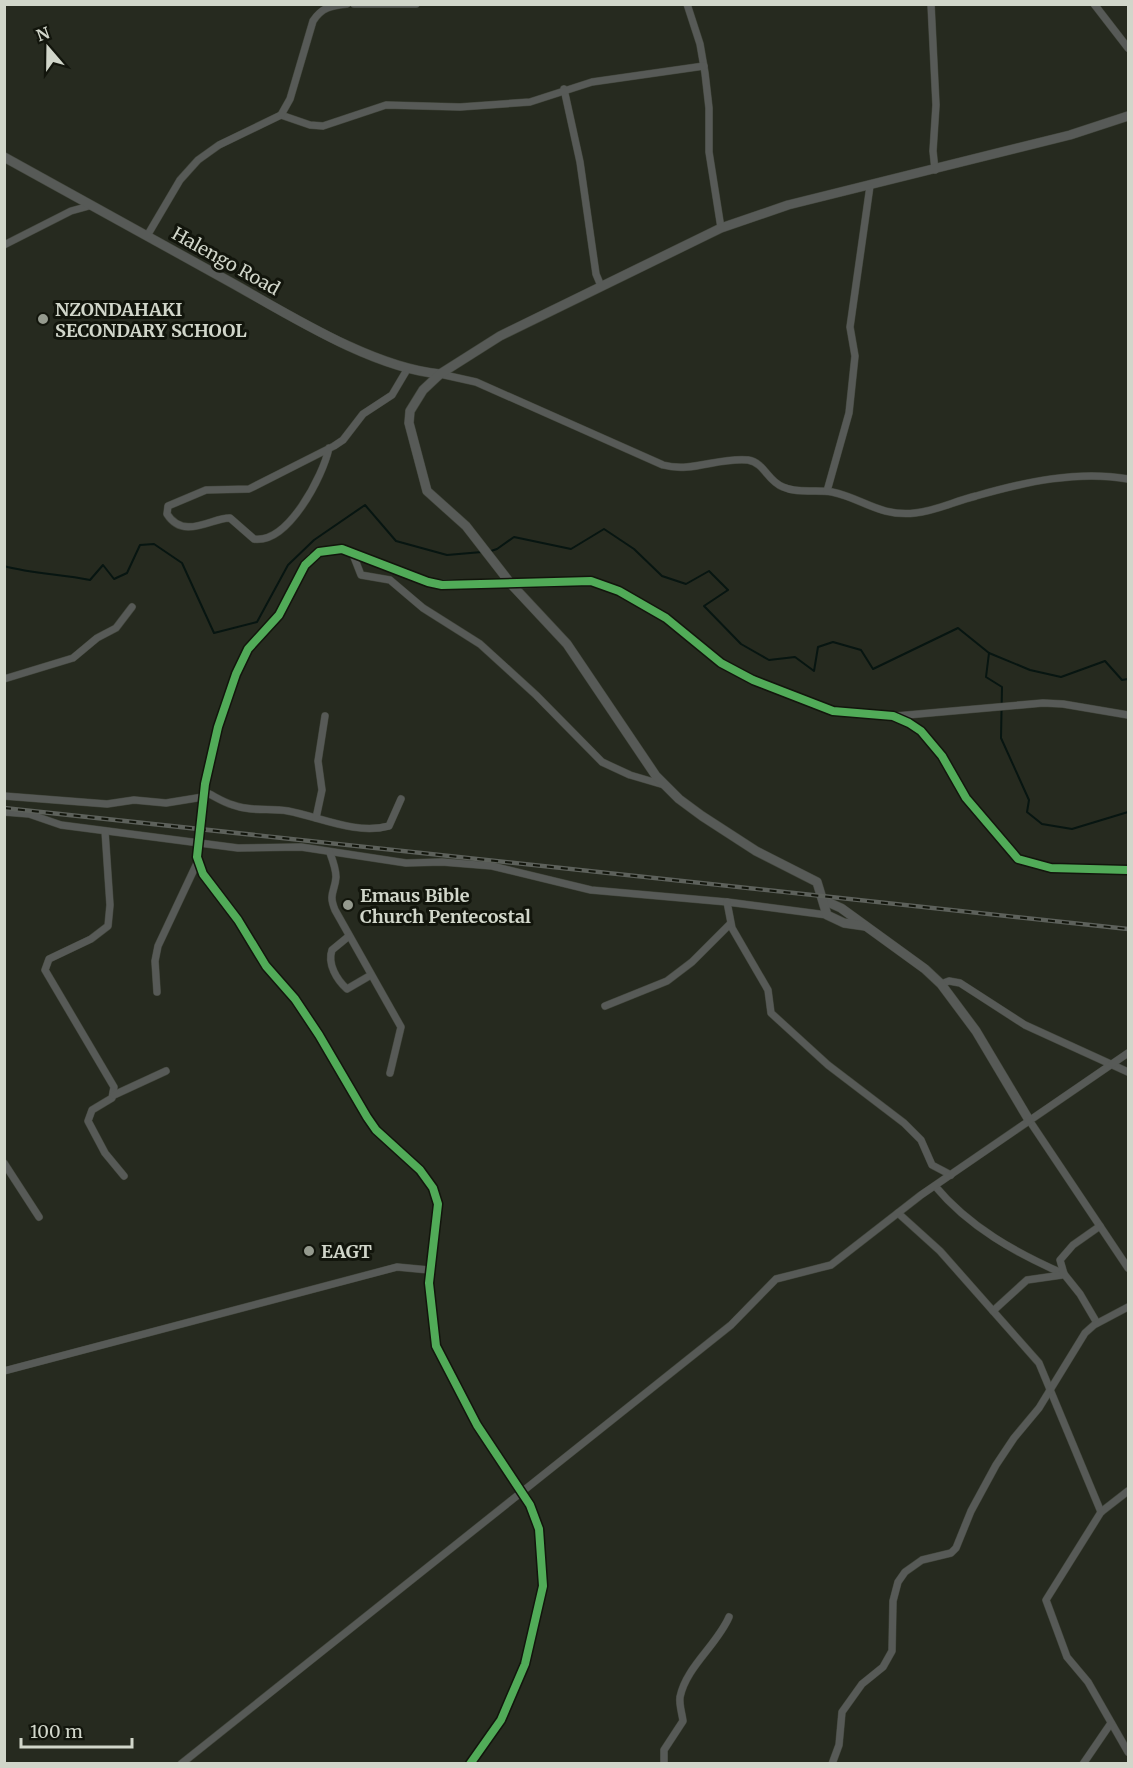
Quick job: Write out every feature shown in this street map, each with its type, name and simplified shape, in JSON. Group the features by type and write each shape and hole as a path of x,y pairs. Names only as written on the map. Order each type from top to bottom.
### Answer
{"street":[{"path":"147,236 180,180 198,160 219,145 281,115 290,99 313,21 319,12 329,6 347,4"},
{"path":"354,4 416,4"},
{"path":"687,4 704,66 709,108 709,152 721,228"},
{"path":"931,4 936,105 933,151 935,170"},
{"path":"1094,4 1128,48"},
{"path":"281,115 315,126 323,126 386,105 451,107 530,102 564,89 592,82 704,66"},
{"path":"564,89 580,162 594,267 602,286"},
{"path":"826,915 820,887 815,880 756,851 690,808 664,785 621,728 567,644 508,580 466,526 427,491 408,416 423,390 440,374 534,318 721,228 798,203 1070,135 1128,116"},
{"name":"Halengo Road","path":"4,157 89,206 313,327 375,357 408,368 440,374"},
{"path":"827,491 849,413 855,356 850,327 870,186"},
{"path":"4,245 71,211 89,206"},
{"path":"329,448 316,487 294,515 268,538 254,539 230,518 199,527 176,522 167,514 168,506 173,501 206,490 249,489 343,440 363,414 392,395 408,368"},
{"path":"440,374 476,382 663,465 691,468 719,460 748,460 761,466 774,482 783,488 827,491 892,513 914,514 1021,484 1089,476 1128,479"},
{"path":"470,1764 501,1720 517,1687 542,1594 543,1562 539,1528 530,1505 477,1425 439,1355 434,1336 429,1270 438,1204 433,1188 420,1170 376,1130 319,1035 295,999 266,966 238,920 203,874 198,861 203,794 218,727 248,649 279,615 299,575 311,557 319,552 334,549 352,552 434,583 508,580 591,581 603,584 666,618 721,663 753,680 838,712 893,716 994,707 1063,704 1128,715"},
{"path":"352,552 361,575 390,580 423,608 497,657 602,762 630,775 664,785"},
{"path":"4,679 73,658 97,638 116,628 132,607"},
{"path":"316,818 322,790 318,761 325,716"},
{"path":"893,716 909,723 928,738 946,760 966,798 1018,859 1051,868 1128,870"},
{"path":"4,796 107,804 134,801 166,803 203,794 243,808 265,812 285,811 342,825 387,826 401,799"},
{"path":"4,812 29,814 61,825 238,848 301,847 330,853 376,856 406,863 442,862 492,866 591,890 727,902 826,915 844,923 865,926"},
{"path":"105,831 110,905 108,926 91,939 49,959 45,964 48,976 114,1087 114,1095"},
{"path":"330,853 336,876 331,896 332,903 401,1027 390,1073"},
{"path":"157,992 155,961 158,946 198,861"},
{"path":"823,900 841,908 925,969 941,984 976,1031 1029,1120 1128,1267"},
{"path":"727,902 730,924 768,990 771,1013 817,1056 904,1123 921,1140 932,1165 951,1175"},
{"path":"605,1006 667,981 692,962 730,924"},
{"path":"349,936 332,950 330,962 336,974 347,989 371,975"},
{"path":"941,984 952,981 963,984 1024,1025 1128,1071"},
{"path":"181,1764 732,1325 776,1279 831,1265 935,1186 1128,1053"},
{"path":"124,1176 105,1153 88,1121 92,1110 114,1095 166,1071"},
{"path":"4,1163 39,1217"},
{"path":"935,1186 956,1210 990,1235 1015,1251 1064,1274"},
{"path":"898,1213 931,1241 1040,1363 1101,1512"},
{"path":"1097,1323 1080,1294 1064,1274 1060,1263 1063,1255 1100,1226"},
{"path":"4,1371 134,1339 397,1267 429,1270"},
{"path":"993,1311 1027,1281 1064,1274"},
{"path":"832,1764 839,1746 842,1712 862,1684 883,1667 892,1651 893,1601 898,1582 905,1572 922,1560 951,1553 956,1548 971,1511 996,1465 1014,1438 1039,1408 1085,1333 1097,1323 1128,1307"},
{"path":"1128,1491 1101,1512 1046,1600 1067,1658 1088,1682 1128,1752"},
{"path":"664,1764 664,1750 682,1720 680,1702 685,1684 717,1640 729,1617"},
{"path":"1083,1764 1111,1723"}],"waterway":[{"path":"4,566 90,580 103,565 114,579 127,573 140,545 154,544 182,563 214,633 257,622 288,565 314,540 365,505 396,541 447,555 482,552"},
{"path":"491,551 514,537 571,549 604,529 634,549 662,576 686,584 709,571 728,590 704,606 741,644 769,660 795,657 814,671 818,647 833,642 861,650 873,669 958,628 989,653 1030,670 1061,677 1105,661 1122,680 1128,679"},
{"path":"989,653 986,677 1002,687 1001,738 1029,800 1027,812 1042,824 1072,829 1128,812"}],"railway":[{"path":"4,808 1128,929"}],"cycle path":[{"path":"470,1764 501,1720 525,1664 543,1586 539,1529 530,1505 477,1425 436,1346 429,1283 438,1204 433,1188 420,1170 376,1130 319,1035 295,999 266,966 238,920 203,874 197,857 205,784 218,727 236,674 248,649 279,615 305,565 319,552 342,549 428,582 442,585 591,581 619,591 666,618 721,663 753,680 833,711 893,716 921,731 942,756 966,798 1018,859 1051,868 1128,870"}],"place":[{"name":"NZONDAHAKI SECONDARY SCHOOL","path":"43,319"},
{"name":"Emaus Bible Church Pentecostal","path":"348,905"},
{"name":"EAGT","path":"309,1251"}]}
